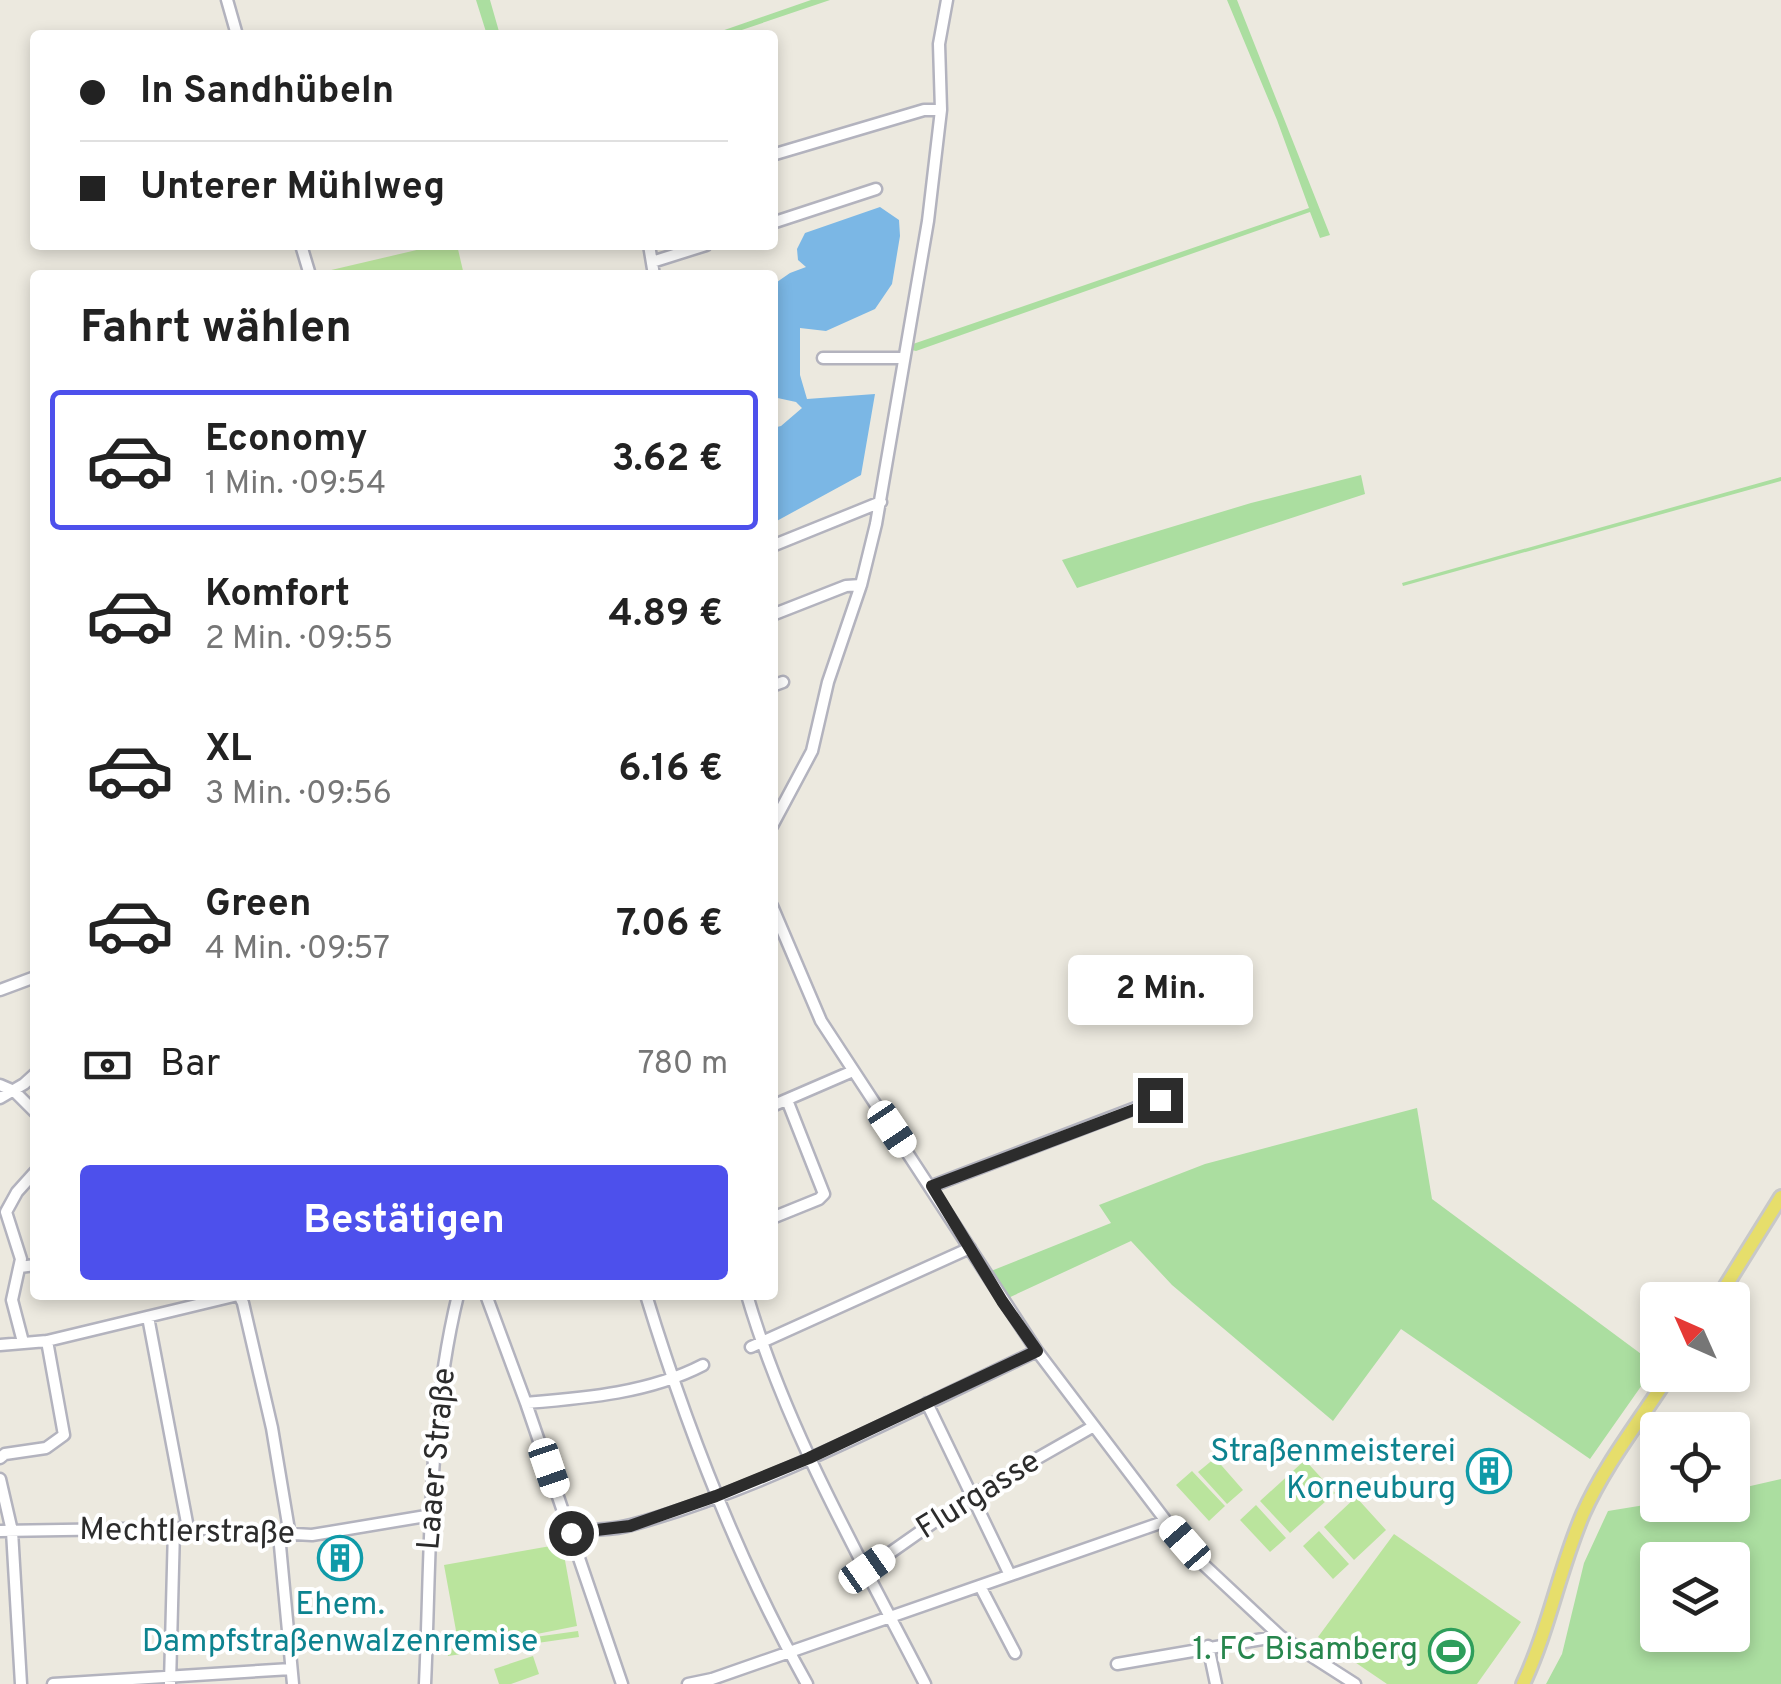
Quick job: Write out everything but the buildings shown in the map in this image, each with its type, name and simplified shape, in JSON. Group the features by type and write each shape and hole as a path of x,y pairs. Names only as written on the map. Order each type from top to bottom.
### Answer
{"main road":[{"path":"1727,1282 1781,1197"},
{"path":"1524,1684 1586,1508 1658,1392"}],"street":[{"path":"227,0 236,30"},
{"path":"778,815 808,762 861,585 890,456 902,358 928,220 941,110 940,25 946,0"},
{"path":"778,153 924,110 941,110"},
{"path":"778,221 876,189"},
{"path":"654,269 695,250"},
{"path":"823,358 902,358"},
{"path":"778,544 880,502"},
{"path":"778,613 846,586 861,585"},
{"path":"778,920 818,1014 1037,1351 1204,1565 1280,1636 1356,1684"},
{"path":"0,990 30,980"},
{"path":"778,1104 853,1071"},
{"path":"0,1098 30,1078"},
{"path":"0,1085 14,1091 30,1107"},
{"path":"778,1216 824,1194 787,1100"},
{"path":"932,1186 1160,1100"},
{"path":"23,1342 12,1300 21,1258 3,1213 30,1178"},
{"path":"756,1345 970,1248"},
{"path":"20,1267 30,1266"},
{"path":"0,1345 47,1341 218,1300"},
{"path":"241,1300 272,1428 284,1536 281,1562 292,1684"},
{"name":"Laaer Straße","path":"425,1684 442,1388 457,1300"},
{"path":"488,1300 622,1684"},
{"path":"648,1300 716,1496 807,1684"},
{"path":"748,1300 756,1345 925,1684"},
{"path":"148,1317 188,1528"},
{"path":"0,1458 46,1448 64,1435 47,1341"},
{"path":"571,1533 630,1526 716,1496 809,1458 1037,1351"},
{"path":"526,1404 604,1397 703,1365"},
{"path":"926,1402 1010,1575"},
{"name":"Flurgasse","path":"867,1569 972,1496 1094,1426"},
{"path":"0,1479 21,1684"},
{"name":"Mechtlerstraße","path":"6,1531 188,1528 284,1536 432,1515"},
{"path":"688,1684 714,1681 1166,1521"},
{"path":"170,1681 174,1529"},
{"path":"980,1586 1016,1653"},
{"path":"1117,1664 1280,1636"},
{"path":"1208,1646 1216,1684"},
{"path":"52,1684 170,1681 291,1669"}],"green space":[{"path":"476,0 490,0 499,30 485,30"},
{"path":"811,0 830,0 742,30 724,30"},
{"path":"1227,0 1237,0 1330,235 1320,238 1310,212 912,350 913,344 1309,208"},
{"path":"417,250 458,250 463,270 331,270"},
{"path":"1361,475 1365,494 1077,588 1062,560 1251,503"},
{"path":"1781,477 1781,481 1403,586 1402,583"},
{"path":"1417,1108 1432,1199 1640,1353 1640,1388 1590,1459 1401,1329 1333,1421 1172,1285 1131,1241 1006,1299 991,1271 1111,1223 1099,1205 1205,1164"},
{"path":"1215,1458 1243,1490 1227,1504 1198,1472"},
{"path":"1305,1460 1335,1493 1290,1533 1260,1501"},
{"path":"1192,1471 1225,1506 1209,1521 1176,1485"},
{"path":"1781,1479 1781,1684 1546,1684 1562,1654 1584,1563 1608,1511 1640,1506 1640,1522 1750,1522 1750,1486"},
{"path":"1356,1497 1386,1530 1354,1560 1324,1527"},
{"path":"1256,1505 1286,1538 1270,1552 1240,1520"},
{"path":"1319,1531 1349,1564 1333,1579 1303,1546"},
{"path":"1394,1534 1521,1622 1477,1684 1387,1684 1318,1637"},
{"path":"562,1544 577,1626 491,1643 578,1631 579,1637 448,1656 447,1649 459,1647 444,1565"},
{"path":"533,1656 539,1674 499,1684 494,1669"}],"water":[{"path":"880,207 899,220 900,236 892,284 875,309 826,331 800,328 800,375 807,399 875,394 861,475 778,520 778,427 802,408 796,402 778,398 778,281 806,267 798,260 797,249 805,233"}],"place":[{"name":"Straßenmeisterei Korneuburg","path":"1489,1471"},
{"name":"Ehem. Dampfstraßenwalzenremise","path":"340,1558"},
{"name":"1. FC Bisamberg","path":"1451,1651"}],"route":[{"path":"571,1533 630,1526 716,1496 809,1458 1037,1351 932,1186 1160,1100"}]}
